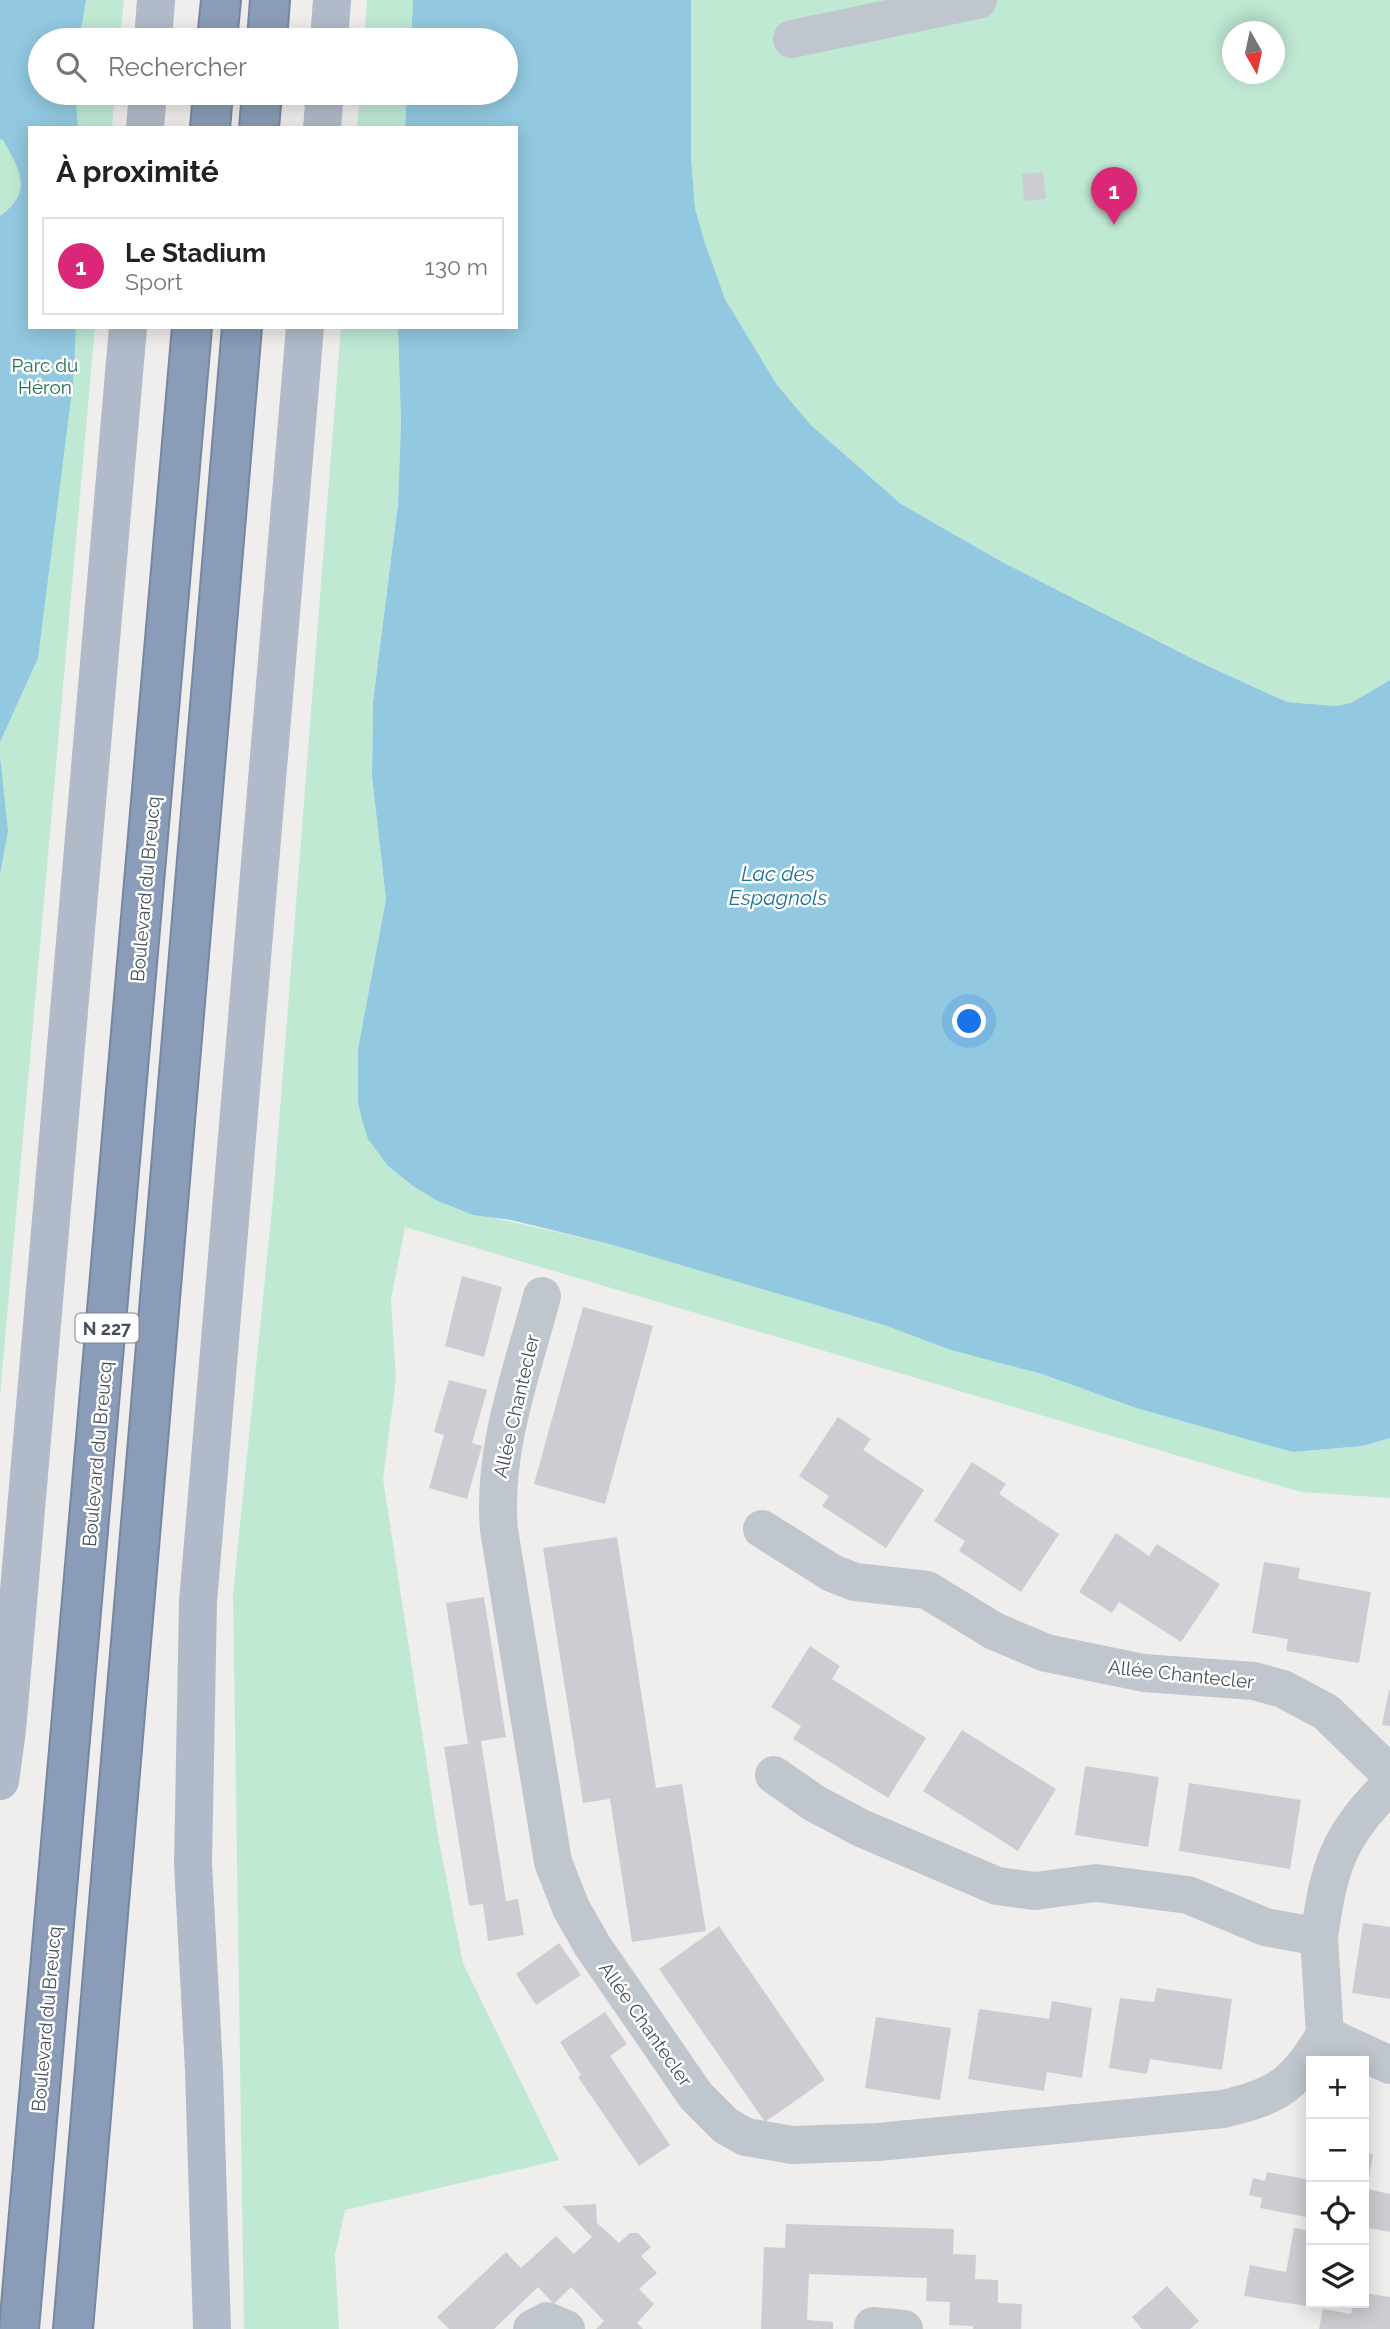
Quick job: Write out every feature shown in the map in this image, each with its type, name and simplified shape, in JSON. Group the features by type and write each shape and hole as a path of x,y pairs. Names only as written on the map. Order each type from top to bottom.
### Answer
{"highway":[{"path":"218,28 221,0"},
{"path":"268,28 270,0"},
{"path":"210,126 212,105"},
{"path":"259,126 261,105"},
{"name":"Boulevard du Breucq","path":"19,2329 192,329"},
{"name":"N 227","path":"74,2329 242,329"}],"main road":[{"path":"154,28 156,0"},
{"path":"330,28 332,0"},
{"path":"145,126 147,105"},
{"path":"322,126 324,105"},
{"path":"0,1781 7,1731 56,1182 128,329"},
{"path":"212,2329 204,2070 192,1864 198,1602 305,329"}],"street":[{"path":"792,39 978,0"},
{"name":"Allée Chantecler","path":"542,1296 503,1446 496,1496 553,1862 570,1908 592,1945 696,2096 726,2126 746,2137 769,2143 844,2144 1223,2109 1268,2096 1289,2084 1325,2035"},
{"name":"Allée Chantecler","path":"761,1529 832,1573 855,1582 927,1590 994,1631 1046,1653 1144,1673 1254,1681 1283,1689 1326,1712 1390,1774"},
{"path":"774,1775 849,1822 976,1880 1035,1891 1096,1883 1188,1895 1265,1927 1319,1937"},
{"path":"1390,1785 1354,1822 1342,1842 1329,1883 1319,1937 1325,2035 1390,2065"},
{"path":"532,2329 547,2321 561,2324 566,2329"}],"green space":[{"name":"Parc du Héron","path":"0,0 124,0 121,28 28,28 28,105 114,105 112,126 28,126 28,329 95,329 0,1396"},
{"path":"367,0 413,0 412,28 365,28"},
{"path":"691,0 1390,0 1390,680 1351,703 1336,706 1287,702 1197,661 1004,563 901,504 811,425 777,385 725,299 695,208 691,156"},
{"path":"359,105 406,105 405,126 357,126"},
{"path":"341,329 398,329 401,423 398,504 373,702 372,777 386,899 358,1049 359,1069 388,1166 413,1186 460,1210 613,1245 887,1326 952,1350 1042,1374 1136,1408 1293,1452 1363,1446 1390,1438 1390,1498 1301,1492 405,1227 391,1299 396,1379 383,1479 438,1836 463,1963 559,2160 345,2210 335,2255 339,2329 244,2329 233,1594 273,1199"}],"water":[{"path":"0,0 86,0 81,28 28,28 28,105 76,105 78,126 28,126 28,329 76,329 73,383 38,658 0,742 0,216 17,198 21,180 14,161 0,139"},
{"name":"Lac des Espagnols","path":"413,0 691,0 691,156 695,208 704,240 725,299 777,385 811,425 901,504 1004,563 1197,661 1287,702 1336,706 1351,703 1390,680 1390,1438 1363,1446 1293,1452 1136,1408 1042,1374 951,1350 887,1326 613,1245 511,1220 473,1215 436,1200 413,1186 388,1166 368,1139 358,1103 358,1049 386,899 372,777 373,702 398,504 401,423 398,329 518,329 518,126 405,126 406,105 518,105 518,28 412,28"},
{"path":"0,756 8,831 0,874"}],"building":[{"path":"1043,172 1046,199 1024,201 1022,174"},
{"path":"462,1276 502,1287 484,1357 445,1346"},
{"path":"583,1307 653,1326 605,1504 534,1484"},
{"path":"449,1380 487,1390 472,1443 482,1446 467,1499 429,1488 444,1435 434,1432"},
{"path":"838,1417 871,1439 863,1450 924,1490 886,1548 822,1506 829,1496 799,1476"},
{"path":"972,1462 1006,1484 999,1494 1059,1534 1021,1592 959,1551 965,1541 934,1521"},
{"path":"1116,1533 1149,1556 1157,1544 1220,1584 1181,1642 1119,1602 1112,1613 1079,1592"},
{"path":"617,1537 656,1788 682,1784 706,1931 632,1942 610,1799 583,1803 543,1548"},
{"path":"1264,1562 1300,1568 1298,1579 1371,1592 1359,1663 1286,1651 1288,1639 1252,1633"},
{"path":"484,1597 506,1737 481,1741 506,1901 518,1899 524,1935 488,1941 483,1904 469,1906 444,1747 468,1744 446,1603"},
{"path":"810,1646 840,1666 832,1679 926,1738 888,1798 793,1739 801,1726 771,1707"},
{"path":"1390,1690 1390,1726 1382,1725"},
{"path":"962,1730 1056,1789 1018,1851 923,1791"},
{"path":"1085,1766 1159,1777 1148,1847 1075,1835"},
{"path":"1189,1783 1301,1800 1290,1869 1179,1851"},
{"path":"1363,1923 1390,1927 1390,1999 1352,1993"},
{"path":"719,1926 825,2080 765,2122 659,1969"},
{"path":"559,1943 581,1975 536,2005 516,1974"},
{"path":"1157,1988 1232,1999 1222,2070 1150,2059 1147,2074 1109,2068 1120,1998 1154,2002"},
{"path":"1052,2001 1092,2008 1082,2078 1047,2072 1044,2091 968,2079 979,2009 1049,2019"},
{"path":"605,2012 627,2044 610,2056 670,2145 639,2166 578,2077 581,2075 560,2042"},
{"path":"876,2017 951,2028 940,2100 865,2088"},
{"path":"1369,2153 1373,2154 1369,2177"},
{"path":"1267,2172 1306,2179 1306,2217 1260,2208 1262,2198 1249,2195 1253,2178 1265,2181"},
{"path":"1369,2189 1390,2194 1390,2232 1369,2228"},
{"path":"596,2204 597,2223 619,2243 630,2233 638,2233 651,2247 641,2256 657,2273 639,2289 654,2304 637,2323 643,2329 596,2329 604,2321 571,2287 554,2304 538,2287 494,2329 449,2329 437,2317 506,2252 521,2268 556,2236 574,2254 592,2237 562,2206"},
{"path":"786,2224 954,2229 953,2254 976,2255 975,2279 998,2280 998,2303 1022,2304 1021,2329 973,2329 973,2326 949,2325 950,2302 926,2301 927,2278 809,2274 807,2320 833,2322 833,2329 761,2329 764,2247 785,2248"},
{"path":"1294,2228 1306,2230 1306,2306 1244,2296 1250,2265 1286,2272"},
{"path":"1167,2286 1199,2321 1190,2329 1142,2329 1132,2317"},
{"path":"1369,2294 1390,2297 1390,2329 1319,2329 1323,2309 1351,2314 1352,2308 1369,2308"}],"place":[{"name":"Le Stadium","path":"1114,225"}]}
